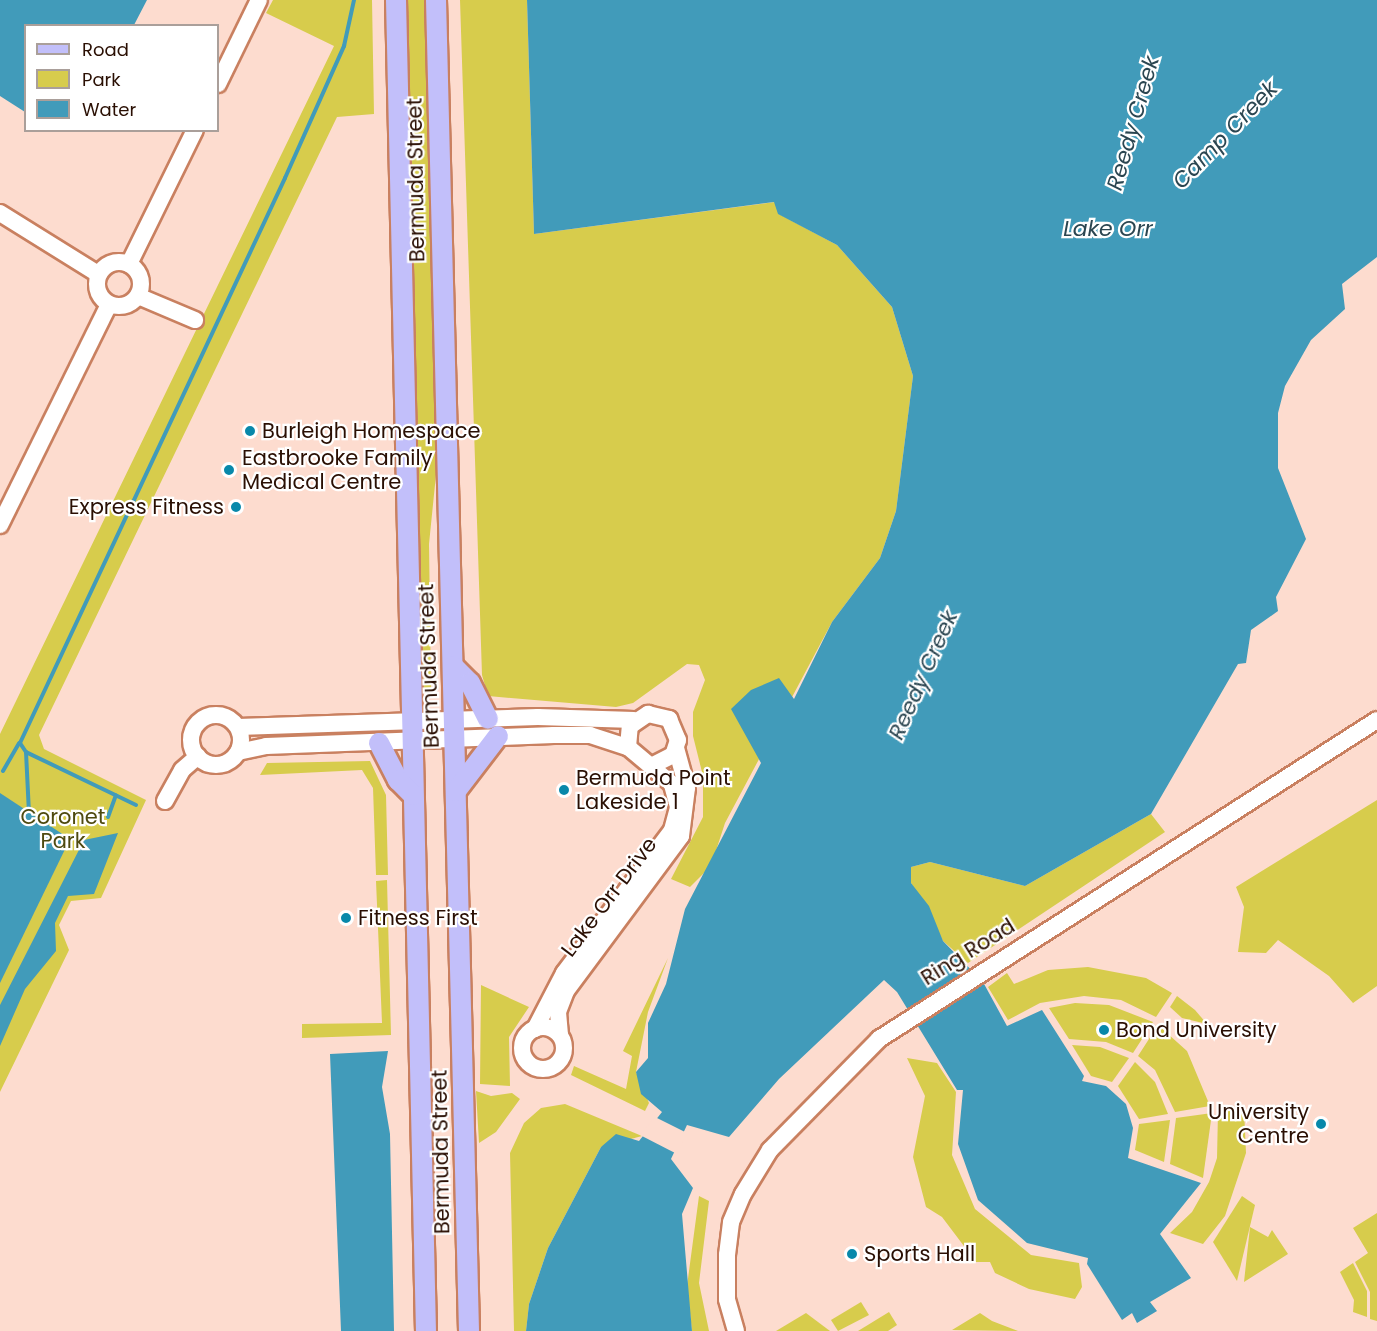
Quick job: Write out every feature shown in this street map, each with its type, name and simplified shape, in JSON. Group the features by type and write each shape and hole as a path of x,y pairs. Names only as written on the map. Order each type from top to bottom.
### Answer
{"main road":[{"name":"Bermuda Street","path":"396,0 426,1331"},
{"name":"Bermuda Street","path":"436,0 469,1331"},
{"path":"453,666 470,683 493,727 456,791"},
{"path":"379,742 398,780 413,795"}],"street":[{"path":"219,82 259,0"},
{"path":"129,264 194,132"},
{"path":"0,213 98,274"},
{"path":"109,304 96,288 98,274 108,264 129,264"},
{"path":"109,304 128,304 138,296 141,282 129,264"},
{"path":"138,296 195,320"},
{"path":"0,525 109,304"},
{"path":"454,729 411,721 238,727 219,715 200,722 192,742 198,756 220,764 238,753 266,746 412,741 454,729 493,727 634,720 648,714 669,719 677,732 676,748 667,760 653,765 637,760 628,747 590,735 493,727"},
{"path":"628,747 634,720"},
{"name":"Ring Road","path":"736,1331 727,1299 731,1222 752,1178 778,1142 907,1017 1377,720"},
{"path":"238,727 238,753"},
{"name":"Lake Orr Drive","path":"560,1035 558,1012 566,991 681,836 688,801 676,748"},
{"path":"165,801 182,770 198,756"},
{"name":"Lake Orr Drive","path":"535,1029 564,973 672,830 678,807 675,789 653,765"},
{"path":"548,1028 560,1035 560,1060 540,1068 522,1051 525,1038 535,1029 548,1028"}],"green space":[{"name":"Coronet Park","path":"273,0 372,0 374,114 337,117 39,735 44,749 146,800 101,898 71,901 59,925 69,950 0,1092 0,734 334,46 266,13"},
{"path":"406,0 427,0 438,455 429,544 431,690 421,690"},
{"path":"460,0 527,0 534,234 775,202 779,214 837,245 892,307 913,376 896,511 880,558 832,622 725,823 711,866 690,887 671,879 703,817 703,776 693,736 693,712 705,680 699,665 687,664 633,703 616,707 488,696 482,675"},
{"path":"370,761 386,795 388,875 376,875 373,788 362,770 260,775 267,763"},
{"path":"1377,800 1377,986 1353,1003 1329,976 1278,940 1266,953 1238,952 1244,907 1236,887"},
{"path":"1151,814 1165,832 968,963 943,941 911,883 911,867 930,862 1025,886"},
{"path":"387,880 391,1035 302,1038 302,1024 382,1023 376,881"},
{"path":"668,958 648,1012 636,1072 649,1103 645,1111 571,1075 574,1066 626,1089 632,1056 623,1051"},
{"path":"1088,967 1146,978 1172,993 1156,1017 1121,1000 1084,996 1040,1003 1008,1020 988,987 1007,973 1014,984 1048,970"},
{"path":"481,985 529,1007 509,1037 510,1086 480,1084"},
{"path":"1177,996 1195,1010 1207,1024 1182,1018 1170,1007"},
{"path":"1075,1003 1109,1005 1153,1022 1133,1053 1106,1042 1069,1039 1049,1008"},
{"path":"1158,1025 1187,1051 1210,1106 1175,1112 1155,1070 1138,1056"},
{"path":"1072,1045 1100,1047 1129,1058 1112,1082 1091,1076"},
{"path":"907,1058 937,1063 956,1092 952,1155 975,1209 1031,1255 1079,1263 1082,1287 1075,1299 1029,1289 995,1273 990,1262 976,1262 942,1217 926,1207 913,1157 925,1096"},
{"path":"1135,1062 1155,1082 1168,1114 1139,1119 1118,1086"},
{"path":"476,1091 491,1096 512,1093 520,1099 496,1132 479,1143"},
{"path":"565,1104 642,1136 601,1147 548,1248 529,1304 526,1331 514,1331 510,1153 524,1123 541,1108"},
{"path":"1244,1109 1246,1153 1225,1216 1203,1244 1170,1233 1192,1212 1209,1182 1217,1158 1218,1112"},
{"path":"1212,1113 1203,1178 1170,1164 1176,1118"},
{"path":"1170,1120 1164,1162 1135,1150 1139,1124"},
{"path":"699,1196 709,1201 699,1283 709,1331 692,1331 687,1286"},
{"path":"1242,1196 1255,1205 1237,1281 1213,1242"},
{"path":"1377,1213 1377,1321 1370,1319 1370,1292 1355,1262 1368,1253 1353,1228"},
{"path":"1250,1227 1268,1237 1272,1230 1288,1254 1244,1282"},
{"path":"1353,1263 1367,1291 1367,1317 1353,1312 1354,1300 1340,1272"},
{"path":"861,1302 869,1315 838,1331 831,1320"},
{"path":"889,1312 897,1325 888,1331 858,1331"},
{"path":"806,1313 830,1331 776,1331"},
{"path":"980,1313 992,1321 1018,1331 952,1330"}],"water":[{"path":"0,0 147,0 135,24 24,24 24,111 0,96"},
{"name":"Lake Orr","path":"527,0 1377,0 1377,257 1342,284 1345,309 1311,340 1285,386 1278,413 1278,468 1306,539 1276,597 1278,611 1251,630 1246,663 1238,664 1151,814 1025,886 930,862 911,867 911,883 929,906 943,941 983,982 1007,1026 1042,1010 1084,1076 1082,1081 1106,1086 1126,1104 1133,1128 1128,1158 1201,1183 1160,1234 1191,1278 1150,1302 1157,1311 1137,1323 1132,1313 1122,1320 1087,1264 1088,1258 1027,1243 978,1200 958,1144 963,1090 957,1090 897,992 884,980 779,1079 729,1137 687,1125 671,1159 693,1188 682,1214 692,1331 526,1331 529,1304 548,1248 601,1147 616,1134 639,1141 662,1112 641,1094 636,1072 648,1058 648,1023 666,984 685,909 761,763 731,709 751,690 779,678 794,699 832,622 880,558 896,511 913,376 892,307 837,245 778,214 774,202 534,234"},
{"path":"0,793 70,839 0,983"},
{"path":"118,833 94,894 68,896 55,923 56,951 25,989 0,1046 0,1005 84,840"},
{"path":"388,1051 382,1087 390,1134 394,1331 341,1331 330,1054"}],"pier":[{"path":"655,1117 687,1133 677,1154 640,1135"}],"waterway":[{"path":"136,805 26,752 20,743 285,178 344,46 354,0"},
{"path":"3,771 19,743"},
{"path":"26,752 29,813"},
{"path":"108,817 116,795"}],"place":[{"name":"Burleigh Homespace","path":"250,431"},
{"name":"Eastbrooke Family Medical Centre","path":"229,470"},
{"name":"Express Fitness","path":"236,507"},
{"name":"Bermuda Point Lakeside 1","path":"564,790"},
{"name":"Fitness First","path":"346,918"},
{"name":"Bond University","path":"1104,1030"},
{"name":"University Centre","path":"1321,1124"},
{"name":"Sports Hall","path":"852,1254"}],"water label":[{"name":"Reedy Creek","path":"1133,123"},
{"name":"Camp Creek","path":"1225,135"},
{"name":"Reedy Creek","path":"923,675"}]}
